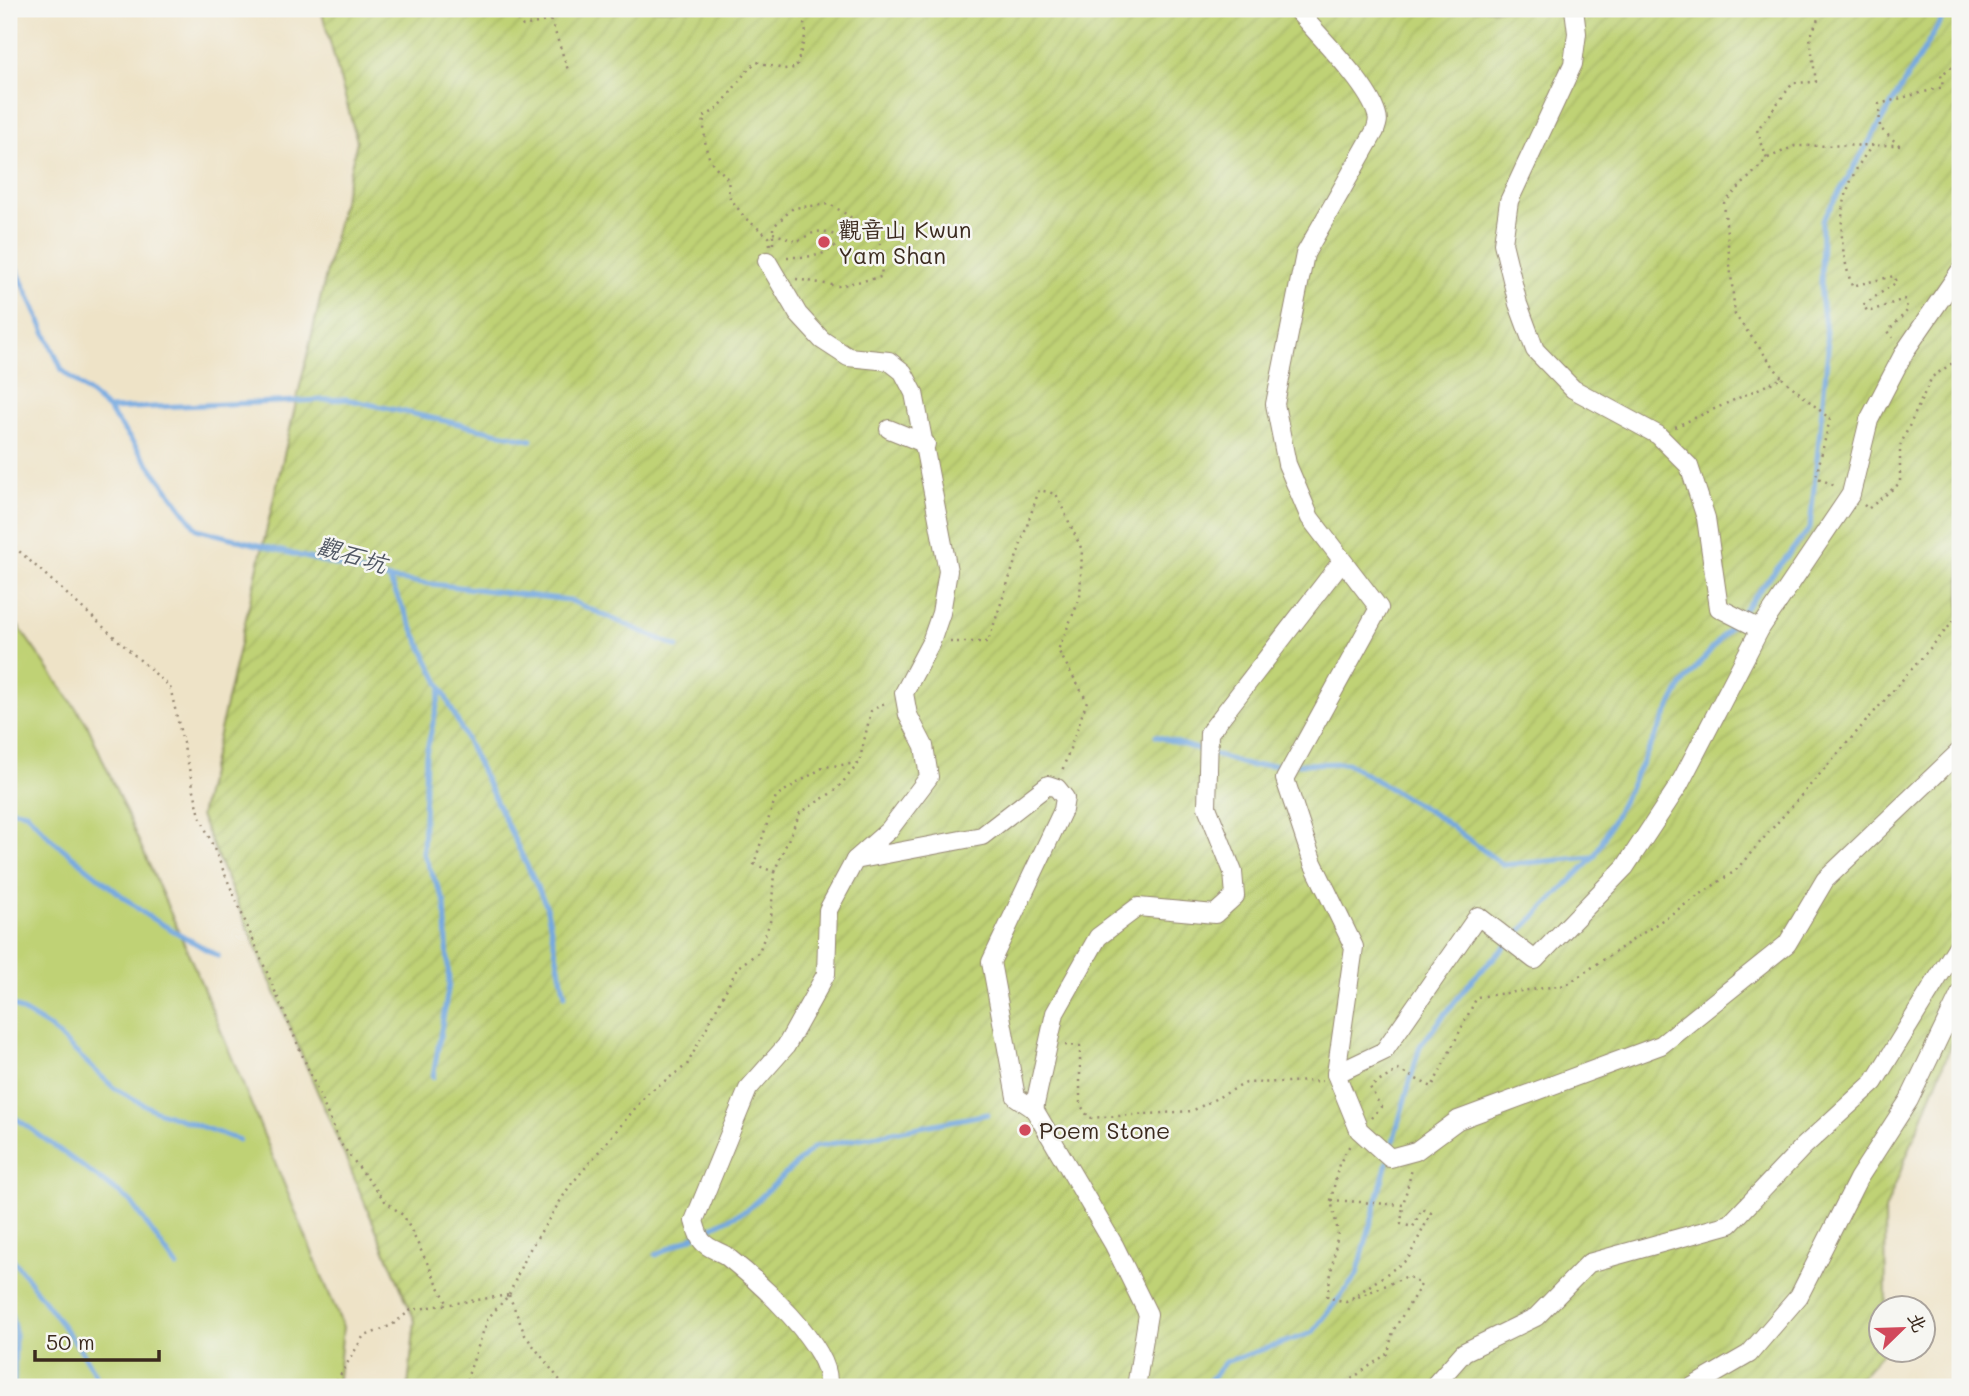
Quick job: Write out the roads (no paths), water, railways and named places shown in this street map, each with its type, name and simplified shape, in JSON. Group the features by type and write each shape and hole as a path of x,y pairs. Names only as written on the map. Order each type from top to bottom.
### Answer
{"lane":[{"path":"1296,9 1374,106 1379,119 1375,131 1305,254 1275,404 1287,464 1310,518 1379,608 1285,779 1313,863 1354,947 1338,1078 1359,1130 1390,1158 1416,1151 1458,1120 1661,1045 1787,944 1825,880 1960,751"},
{"path":"1574,9 1577,33 1573,64 1509,201 1503,243 1518,304 1535,350 1573,389 1658,435 1689,466 1706,518 1719,608 1760,629"},
{"path":"775,256 780,287 822,340 848,357 889,361 903,372 914,393 926,444 948,571 941,613 931,642 904,693 908,715 924,746 929,777 889,830 855,860 828,910 826,974 786,1046 748,1089 694,1221 702,1242 724,1255 788,1313 824,1360 829,1380 827,1387"},
{"path":"1338,1078 1384,1051 1478,916 1535,960 1616,876 1679,785 1760,629 1851,494 1869,420 1905,351 1960,271"},
{"path":"889,429 926,444"},
{"path":"1034,1109 1055,1013 1098,937 1138,907 1214,914 1235,896 1233,872 1207,807 1209,733 1342,561"},
{"path":"855,860 982,836 1048,785 1057,788 1065,798 1063,810 991,962 1016,1097 1034,1109 1114,1245 1148,1314 1136,1387"},
{"path":"1433,1387 1464,1352 1536,1317 1589,1263 1730,1224 1803,1147 1874,1082 1960,942"},
{"path":"1692,1387 1749,1354 1799,1296 1858,1179 1909,1100 1960,995"}],"waterway":[{"path":"1390,1152 1420,1046 1471,981 1594,857 1680,688 1810,528 1828,349 1821,295 1822,221 1948,9"},
{"name":"觀石坑","path":"9,252 62,370 108,409 197,529 389,579 546,905 565,995"},
{"path":"108,409 346,399 531,440"},
{"path":"389,579 569,600 678,647"},
{"path":"433,1077 449,984 445,903 423,853 426,754 441,689"},
{"path":"1156,736 1250,766 1288,764"},
{"path":"1298,764 1347,763 1440,818 1503,865 1593,857"},
{"path":"9,809 26,812 51,839 146,915 218,956"},
{"path":"9,1003 49,1027 114,1088 154,1110 239,1140"},
{"path":"9,1113 130,1201 177,1267"},
{"path":"656,1255 748,1209 814,1147 988,1114"},
{"path":"1204,1387 1225,1362 1312,1333 1357,1275 1387,1162"},
{"path":"9,1254 83,1353 102,1387"},
{"path":"9,1305 15,1331 14,1387"}],"place":[{"name":"觀音山 Kwun Yam Shan","path":"824,242"},
{"name":"Poem Stone","path":"1025,1130"}]}
